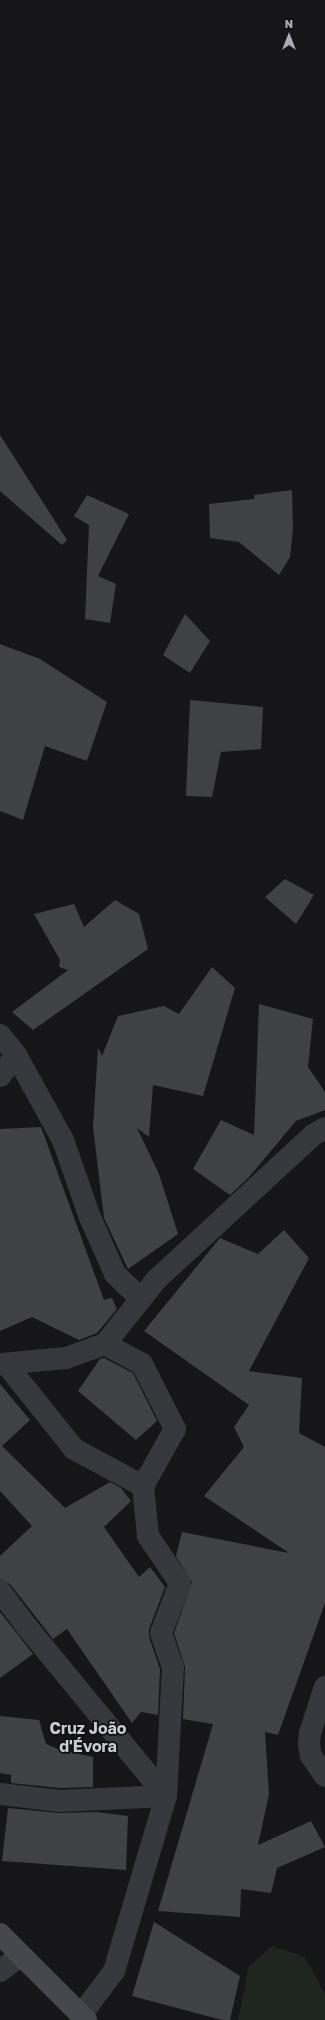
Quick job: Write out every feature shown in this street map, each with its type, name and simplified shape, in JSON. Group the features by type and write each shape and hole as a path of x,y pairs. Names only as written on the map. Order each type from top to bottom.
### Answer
{"street":[{"path":"0,1035 16,1055 63,1140 89,1215 115,1274 141,1299"},
{"path":"0,1076 16,1055"},
{"path":"3,1364 66,1358 105,1344 156,1280 313,1135 325,1128"},
{"path":"0,1934 20,1956 84,2017 114,1971 166,1796 173,1667 161,1633 180,1583 148,1536 143,1486 175,1430 142,1364 105,1344"},
{"path":"3,1364 74,1449 143,1486"},
{"path":"0,1591 26,1627 166,1796"},
{"path":"325,1687 310,1732 309,1744 311,1756 325,1776"},
{"path":"0,1794 60,1801 166,1796"},
{"path":"0,1971 20,1956"}],"shaded area":[{"path":"272,1946 305,1957 325,1994 325,2020 238,2020 249,1966"}],"building":[{"path":"0,435 67,540 62,545 0,491"},
{"path":"292,490 293,529 290,557 279,575 239,542 210,538 209,504 254,499 254,495"},
{"path":"87,495 129,514 98,576 116,584 110,623 85,619 89,525 74,516"},
{"path":"185,614 210,641 190,673 163,655"},
{"path":"0,644 40,659 107,702 87,761 45,746 23,820 0,811"},
{"path":"190,700 263,707 261,749 221,752 212,797 186,796"},
{"path":"285,879 314,895 296,924 265,897"},
{"path":"115,900 139,914 148,949 33,1030 12,1012 68,970 59,967 60,960 34,914 74,904 84,927"},
{"path":"212,967 235,988 203,1096 153,1085 149,1137 137,1128 159,1174 178,1234 128,1269 104,1218 93,1127 98,1048 102,1056 118,1016 164,1006 179,1014"},
{"path":"259,1004 313,1019 308,1067 325,1092 325,1110 296,1121 248,1178 230,1195 193,1169 221,1120 254,1135"},
{"path":"41,1127 104,1300 112,1298 117,1309 97,1333 79,1340 32,1317 0,1331 0,1129"},
{"path":"284,1230 309,1258 249,1371 302,1378 299,1433 325,1447 325,1603 278,1735 265,1732 269,1794 258,1845 311,1821 325,1847 277,1868 271,1893 241,1889 240,1917 158,1911 213,1724 183,1719 185,1667 174,1633 192,1582 176,1556 182,1532 289,1553 204,1496 244,1447 234,1427 249,1405 144,1331 220,1238 258,1254"},
{"path":"104,1358 133,1373 157,1421 136,1440 78,1391 100,1359"},
{"path":"0,1384 30,1420 2,1446 65,1508 110,1482 121,1488 131,1501 104,1527 139,1577 150,1567 165,1587 149,1629 149,1637 160,1669 158,1715 141,1712 132,1723 67,1629 53,1639 10,1584 0,1579 0,1556 32,1526 0,1491"},
{"path":"0,1612 33,1654 0,1678"},
{"path":"0,1716 39,1720 46,1744 60,1750 93,1757 93,1787 60,1788 11,1783 11,1775 0,1773"},
{"path":"8,1808 59,1813 96,1812 128,1816 126,1870 2,1861"},
{"path":"154,1922 240,1976 230,2020 222,2020 132,1996"}],"district":[{"name":"Cruz João d'Évora","path":"88,1737"}]}
